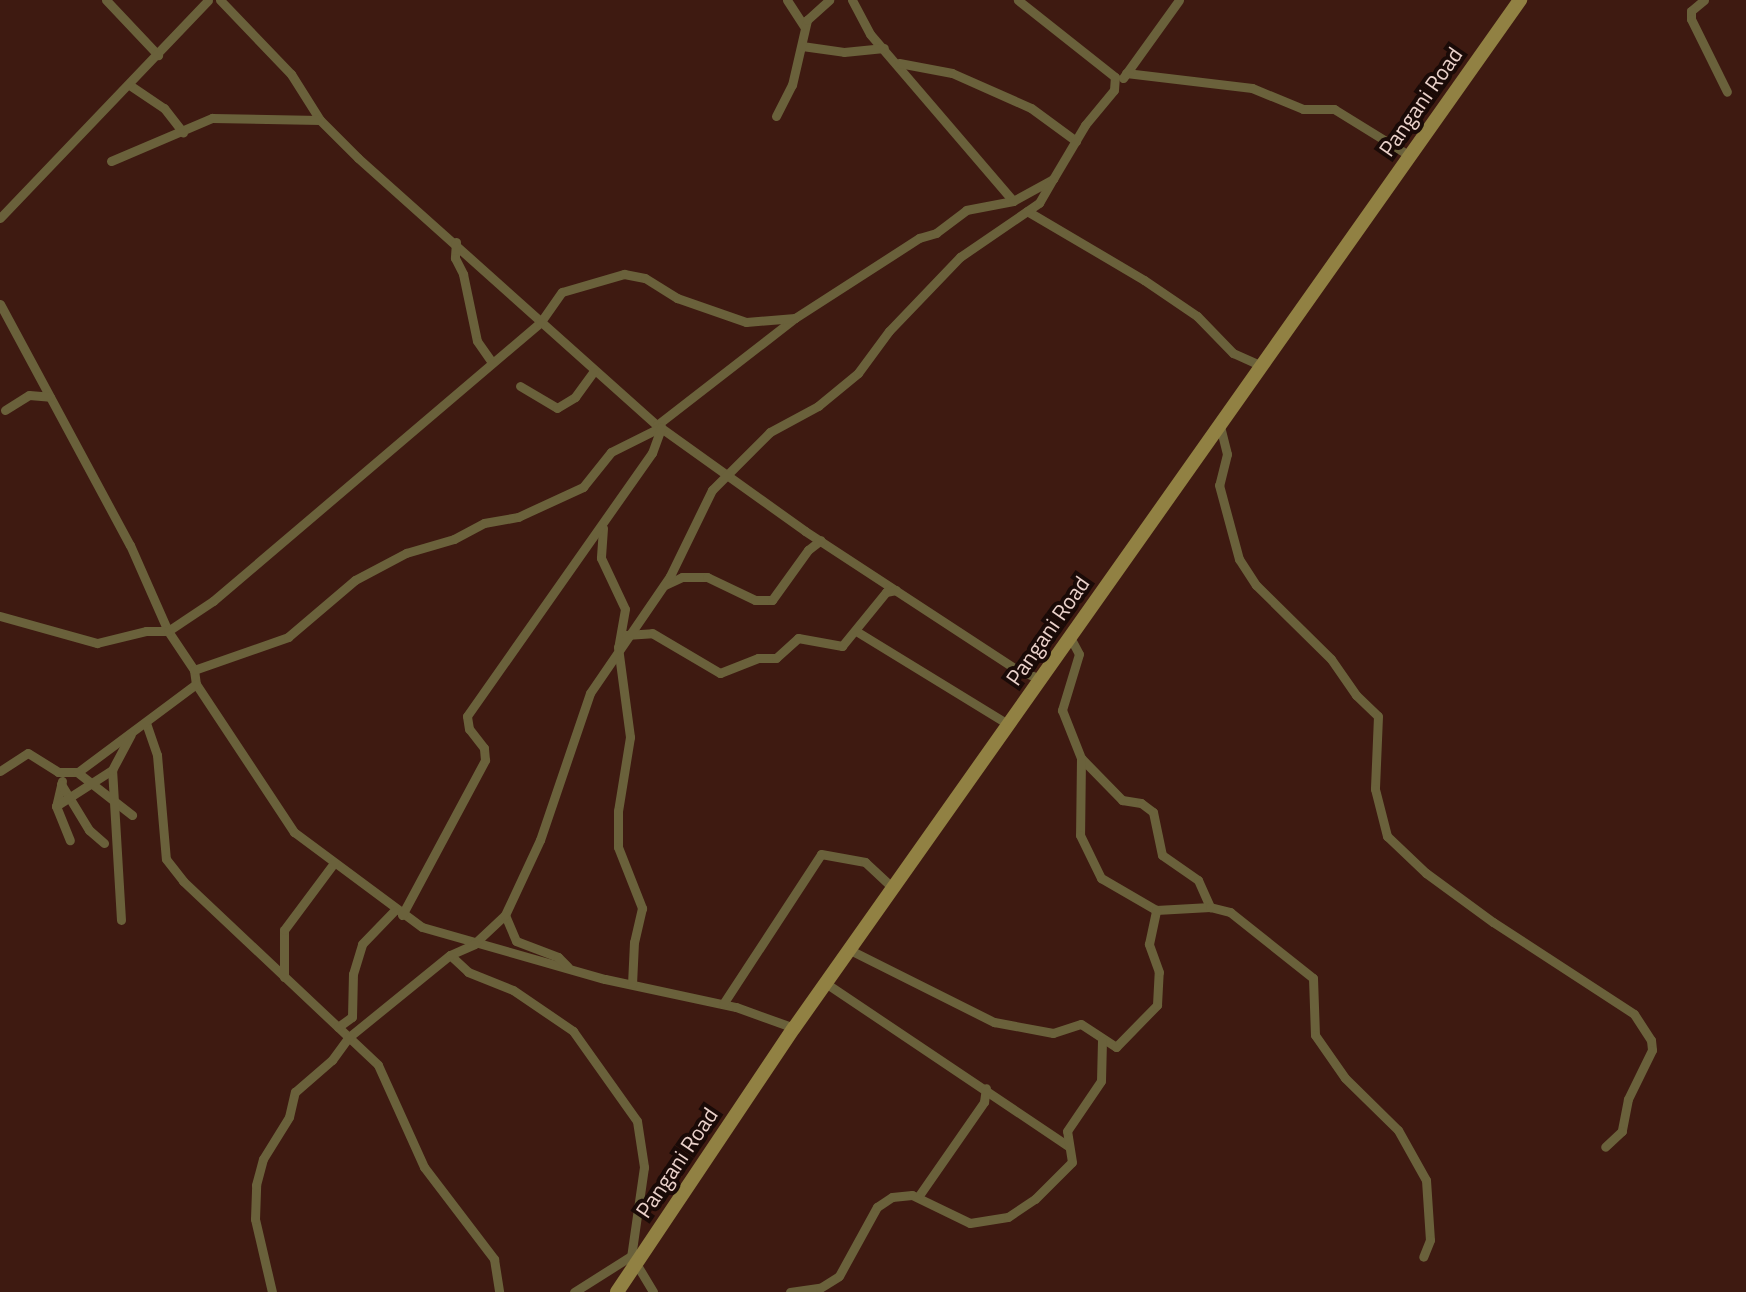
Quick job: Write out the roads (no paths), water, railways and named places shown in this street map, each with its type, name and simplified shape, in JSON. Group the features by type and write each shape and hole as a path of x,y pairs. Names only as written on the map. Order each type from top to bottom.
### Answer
{"main road":[{"name":"Pangani Road","path":"617,1292 634,1261 652,1240 794,1028 852,951 1008,724 1520,0"}],"street":[{"path":"106,0 158,55"},
{"path":"0,218 131,86 208,0"},
{"path":"220,0 291,74 320,120 456,242 540,323 660,427 729,479 1014,668 1042,680"},
{"path":"787,0 804,26"},
{"path":"776,116 792,85 804,26 829,0"},
{"path":"852,0 870,34 899,63 1013,201"},
{"path":"1018,0 1113,72 1114,90"},
{"path":"272,1292 255,1219 258,1175 289,1117 295,1092 332,1060 349,1037 450,955 474,944 505,915 540,840 586,703 626,635 665,585 704,501 729,479 770,432 818,406 858,373 889,331 960,257 1027,211 1048,192 1076,141 1179,0"},
{"path":"1704,0 1691,11 1691,19 1727,92"},
{"path":"802,46 844,52 884,48"},
{"path":"899,63 952,73 1031,108 1076,141"},
{"path":"1126,73 1252,88 1303,109 1334,109 1410,156"},
{"path":"131,86 164,108 183,132"},
{"path":"111,161 222,117 320,120"},
{"path":"194,670 288,637 355,580 406,553 454,539 484,523 518,517 583,487 611,452 660,427 795,318 966,210 1013,201 1053,179"},
{"path":"1027,211 1144,280 1197,316 1233,353 1262,366"},
{"path":"456,242 455,258 463,274 477,341 491,361"},
{"path":"0,616 97,643 146,631 168,631 213,601 491,361 540,323 562,292 624,274 645,278 677,298 746,322 795,318"},
{"path":"0,304 130,545 168,631 194,670 196,684 288,826 398,913 474,944 723,1004 794,1028"},
{"path":"520,386 561,407 594,371"},
{"path":"5,410 29,395 50,397"},
{"path":"1220,426 1227,454 1219,485 1239,559 1266,597 1331,659 1378,716 1375,789 1387,836 1426,873 1493,922 1634,1014 1651,1040 1652,1050 1628,1099 1622,1131 1605,1147"},
{"path":"338,1027 352,1017 353,974 362,944 398,913 485,760 484,748 469,729 467,716 652,453 660,427"},
{"path":"603,525 601,558 624,602 618,647 630,737 618,847 642,908 634,942 632,984"},
{"path":"665,585 682,577 707,577 755,600 772,600 808,550 821,540"},
{"path":"626,635 652,633 720,673 758,658 776,658 798,638 838,646 856,631 886,592 897,590"},
{"path":"856,631 1008,724"},
{"path":"1070,637 1079,654 1062,710 1081,758 1083,844 1101,878 1156,910 1210,907 1242,918 1313,978 1315,1035 1345,1078 1398,1130 1426,1180 1430,1240 1423,1257"},
{"path":"62,779 133,733 196,684"},
{"path":"146,723 157,755 166,859 183,881 378,1065 424,1167 494,1259 499,1292"},
{"path":"56,806 112,770 133,733"},
{"path":"0,771 28,753 62,779 89,830 104,843"},
{"path":"1081,758 1122,800 1141,803 1153,812 1162,855 1198,880 1210,907"},
{"path":"112,770 121,920"},
{"path":"77,772 94,782 114,806 132,815"},
{"path":"62,779 56,806 70,840"},
{"path":"723,1004 821,854 865,862 893,888"},
{"path":"284,977 284,930 334,863"},
{"path":"852,951 994,1022 1053,1033 1081,1024 1092,1027 1102,1040 1116,1047 1157,1005 1159,972 1149,944 1156,910"},
{"path":"505,915 516,941 558,957 569,968"},
{"path":"450,955 468,972 513,990 585,1042 637,1121 644,1167 634,1261 653,1292"},
{"path":"790,1292 820,1288 839,1276 883,1202 899,1195 918,1197 970,1223 1008,1217 1069,1168 1073,1157 1068,1146 986,1088 827,984"},
{"path":"1068,1146 1073,1118 1102,1077 1102,1040"},
{"path":"918,1197 984,1102 986,1088"},
{"path":"574,1292 634,1261"}]}
